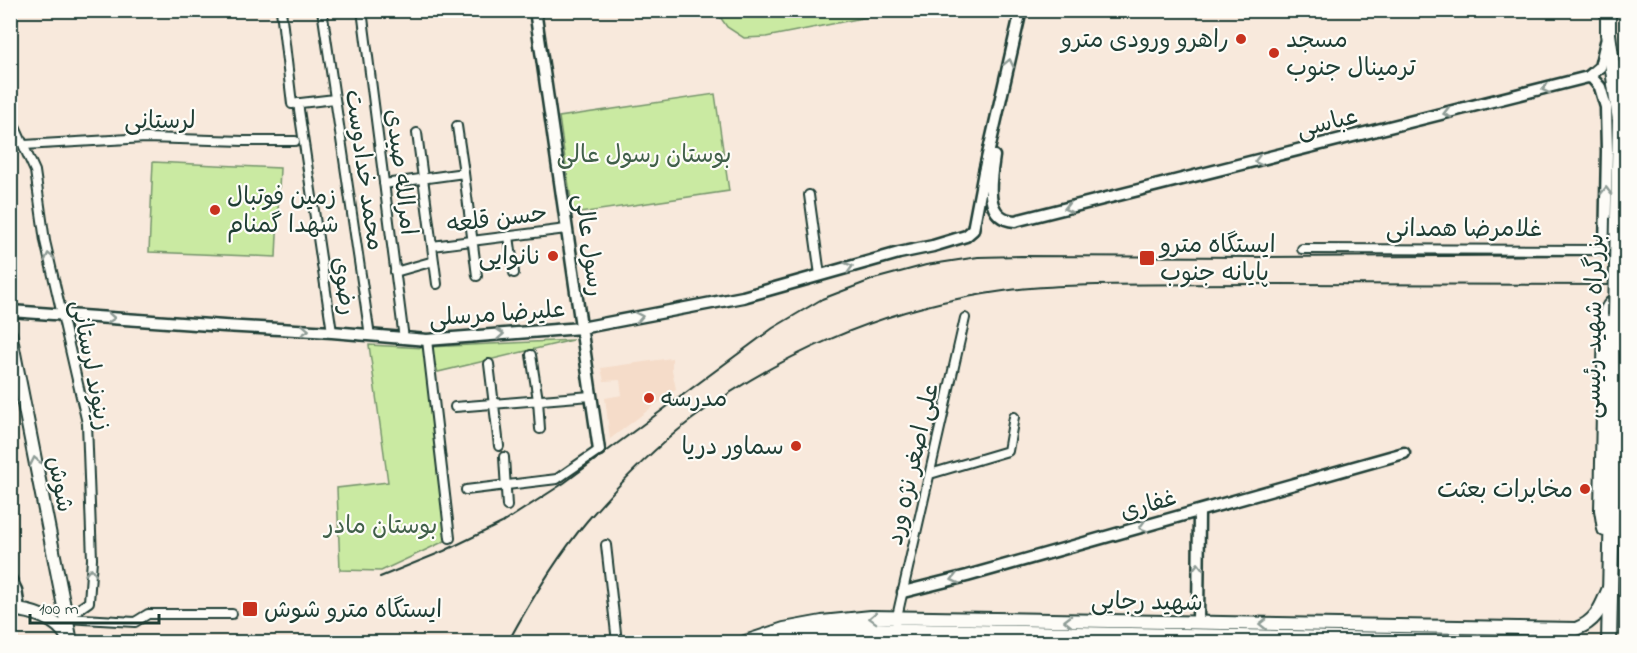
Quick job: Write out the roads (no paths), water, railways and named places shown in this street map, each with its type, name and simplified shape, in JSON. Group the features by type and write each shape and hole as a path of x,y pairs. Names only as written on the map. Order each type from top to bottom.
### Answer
{"highway":[{"name":"بزرگراه شهید رئیسی","path":"1608,10 1608,34 1620,120 1609,642"},
{"path":"1611,585 1602,510 1606,318 1610,304 1626,299"}],"main road":[{"name":"شوش","path":"10,333 70,642"},
{"path":"1553,638 1587,625 1596,614 1611,585"},
{"path":"14,610 40,616 58,626 66,633 70,642"},
{"name":"شهید رجایی","path":"745,642 784,629 871,617 896,623 1553,638"},
{"name":"شهید رجایی","path":"778,642 813,634 896,623 1198,623 1553,638"}],"street":[{"name":"رضوی","path":"281,10 292,104 298,103 332,332"},
{"name":"محمد خدادوست","path":"322,10 370,336"},
{"name":"امرالله صیدی","path":"362,10 404,339"},
{"name":"رسول عالی","path":"535,10 599,450"},
{"path":"997,117 1021,10"},
{"path":"1588,77 1600,67 1608,34"},
{"path":"1588,77 1595,79 1600,87 1606,107 1605,250"},
{"name":"عباسی","path":"997,117 990,194 994,207 1000,215 1015,221 1588,77"},
{"path":"298,103 334,99"},
{"name":"زینوند لرستانی","path":"10,116 35,171 45,242 87,423 92,559 89,602 66,618"},
{"name":"علیرضا مرسلی","path":"10,311 427,340 581,328 743,297 966,236 973,230 997,117"},
{"path":"457,126 477,276"},
{"path":"417,133 437,284"},
{"name":"لرستانی","path":"24,144 146,138 295,141"},
{"path":"384,184 464,173"},
{"path":"809,195 820,276"},
{"name":"حسن قلعه","path":"432,246 566,229"},
{"path":"509,236 514,273"},
{"name":"غلامرضا همدانی","path":"1302,249 1626,250"},
{"path":"395,272 434,261"},
{"name":"علی اصغر نژه ورد","path":"896,623 965,318"},
{"path":"427,340 450,538"},
{"path":"531,355 540,429"},
{"path":"489,364 499,446"},
{"path":"455,407 591,396"},
{"path":"930,474 1008,451 1014,417"},
{"path":"466,490 557,479 599,450"},
{"name":"غفاری","path":"903,592 1404,453"},
{"path":"504,457 507,506"},
{"path":"1198,623 1199,511"},
{"path":"606,544 617,642"},
{"path":"10,578 16,590 14,610"},
{"path":"66,618 135,622 148,614 232,614"},
{"path":"10,637 12,642"}],"railway":[{"path":"380,577 444,551 502,523 564,483 773,328 822,299 874,279 926,265 978,257 1022,256 1626,255"},
{"path":"508,642 545,580 576,535 624,481 677,431 724,397 793,356 867,324 944,302 1026,288 1229,284 1626,285"}],"place":[{"name":"راهرو ورودی مترو","path":"1241,39"},
{"name":"مسجد ترمینال جنوب","path":"1274,53"},
{"name":"زمین فوتبال شهدا گمنام","path":"215,210"},
{"name":"نانوایی","path":"553,256"},
{"name":"ایستگاه مترو پایانه جنوب","path":"1147,258"},
{"name":"مدرسه","path":"649,398"},
{"name":"سماور دریا","path":"796,446"},
{"name":"مخابرات بعثت","path":"1585,489"},
{"name":"ایستگاه مترو شوش","path":"250,609"}],"park label":[{"name":"بوستان رسول عالی","path":"644,154"},
{"name":"بوستان مادر","path":"381,525"}]}
